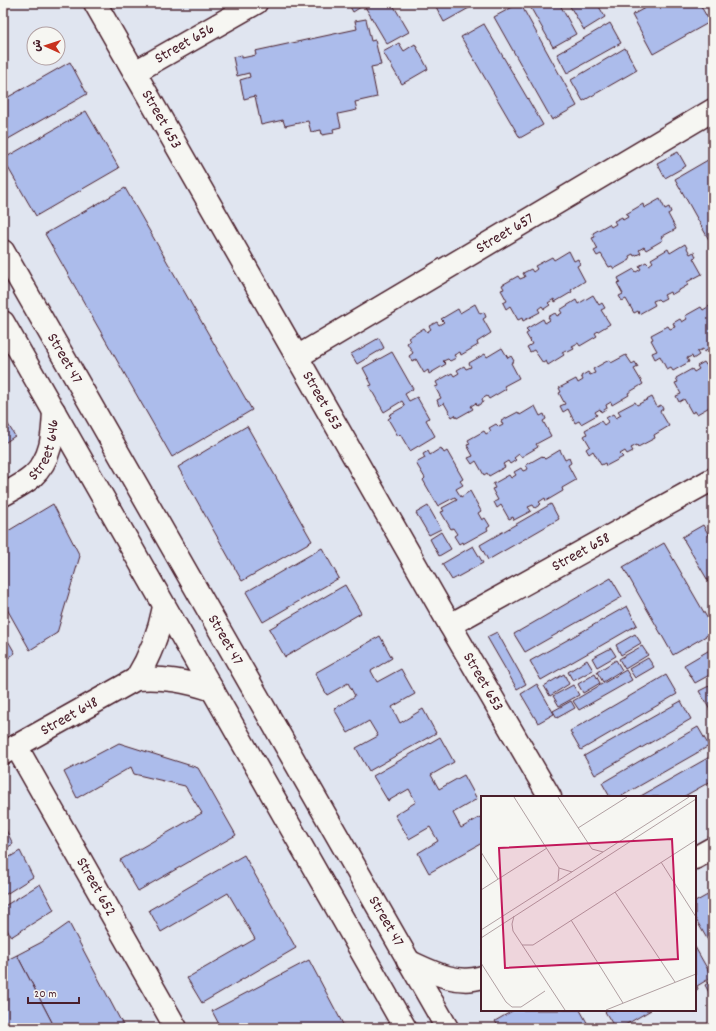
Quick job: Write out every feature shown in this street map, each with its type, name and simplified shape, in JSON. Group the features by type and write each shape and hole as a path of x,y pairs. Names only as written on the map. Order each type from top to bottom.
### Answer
{"street":[{"name":"Street 653","path":"95,3 450,625 549,796"},
{"name":"Street 656","path":"135,72 256,3"},
{"name":"Street 657","path":"297,357 713,110"},
{"name":"Street 47","path":"3,251 447,1028"},
{"path":"3,322 405,1028"},
{"name":"Street 646","path":"3,495 32,477 45,461 52,441 54,411"},
{"name":"Street 658","path":"450,625 713,479"},
{"path":"136,679 154,644 160,626 164,606"},
{"name":"Street 648","path":"9,750 136,679 155,678 175,680 213,690"},
{"name":"Street 652","path":"9,750 176,1028"},
{"path":"696,857 713,848"},
{"path":"408,961 434,974 456,979 477,979 481,977"}],"shaded area":[{"path":"3,3 713,3 713,1028 3,1028"}],"building":[{"path":"348,3 392,3 409,32 387,44 364,5 353,12"},
{"path":"434,3 478,3 444,22"},
{"path":"520,3 577,106 552,120 494,17"},
{"path":"528,3 559,3 576,34 553,47"},
{"path":"568,3 597,3 605,17 584,30"},
{"path":"654,3 699,3 710,22 653,54 632,15"},
{"path":"366,19 371,41 375,40 381,65 371,67 377,97 355,102 357,110 338,114 341,127 333,129 334,133 322,135 321,130 311,132 308,121 285,126 283,120 261,125 255,96 244,99 240,80 250,77 249,73 237,76 233,57 242,55 242,58 256,55 255,51 357,29 355,21"},
{"path":"610,23 621,43 567,73 557,54"},
{"path":"484,24 543,125 520,138 461,37"},
{"path":"399,43 404,51 415,44 428,69 402,84 383,52"},
{"path":"625,48 637,70 583,101 571,80"},
{"path":"70,62 87,94 3,142 3,100 63,66 66,66 66,64"},
{"path":"86,111 119,168 36,216 3,159"},
{"path":"678,152 686,166 665,178 657,163"},
{"path":"713,157 713,247 675,179"},
{"path":"125,188 252,410 172,457 45,234"},
{"path":"660,199 665,209 669,207 671,212 668,214 676,229 661,237 663,240 646,250 644,247 639,250 641,253 634,256 633,254 629,256 630,260 614,269 612,266 609,267 601,254 597,256 594,251 598,249 592,238 595,237 593,233 609,224 611,227 616,224 614,221 622,217 623,220 628,217 626,214 643,204 644,208"},
{"path":"685,244 690,254 694,252 696,257 693,258 702,274 687,282 688,285 671,295 670,292 664,295 666,298 660,301 658,299 653,301 655,305 639,314 638,311 634,313 626,299 622,301 619,296 623,294 617,283 620,282 618,278 634,269 636,272 641,269 639,266 646,262 649,265 653,262 651,259 668,249 670,253"},
{"path":"569,251 574,261 578,259 580,264 577,266 585,281 571,290 572,292 555,302 554,299 548,303 550,305 544,309 542,306 538,309 540,312 523,321 522,318 518,320 510,306 506,309 503,303 507,301 501,290 504,289 502,285 518,276 520,279 525,277 523,273 531,269 533,272 537,269 535,266 552,257 554,260"},
{"path":"593,295 599,305 602,303 605,308 601,310 610,324 595,333 597,336 580,346 578,343 572,346 574,349 568,352 566,350 562,352 564,355 548,365 546,361 543,363 534,350 530,352 527,347 532,344 526,334 529,332 526,329 543,319 545,323 550,320 548,317 555,313 557,316 562,313 560,310 576,300 578,304"},
{"path":"475,304 480,314 484,312 486,317 483,319 491,333 477,342 478,345 461,355 460,352 454,355 456,358 450,361 448,359 443,361 446,364 429,374 428,370 424,373 416,359 412,361 409,356 413,353 407,343 410,341 408,338 424,328 427,332 431,329 429,326 437,322 439,325 444,322 441,319 458,309 460,313"},
{"path":"713,304 713,347 704,352 703,349 697,352 699,355 693,359 692,356 687,358 689,362 673,371 671,368 667,370 660,356 655,359 652,353 657,351 651,340 653,339 651,335 668,326 670,329 675,327 673,323 680,319 682,322 687,319 685,316 701,307 703,310"},
{"path":"379,338 384,348 357,364 351,354"},
{"path":"502,348 508,358 511,356 514,361 511,363 519,378 504,386 506,389 489,399 487,396 482,399 483,402 477,406 476,403 471,406 473,409 457,418 455,415 452,417 444,403 439,406 437,400 441,398 435,387 438,386 436,382 452,373 454,376 459,373 457,370 464,366 466,369 471,367 469,363 485,354 487,357"},
{"path":"392,352 413,389 405,394 409,401 417,397 429,418 426,420 435,436 410,451 400,434 398,436 388,419 391,417 389,415 405,406 402,401 384,412 369,386 372,385 363,368"},
{"path":"626,355 632,364 635,362 638,367 634,369 643,384 628,393 629,395 612,405 611,402 606,405 607,408 601,412 600,409 595,412 597,415 581,424 579,421 575,423 568,409 563,412 560,406 565,404 559,393 561,392 559,388 576,379 578,383 583,380 581,376 588,372 590,375 595,373 593,369 609,360 611,363"},
{"path":"713,357 713,401 711,402 713,405 697,414 695,411 692,413 684,399 679,402 676,396 681,394 675,383 678,382 676,378 692,369 694,372 699,369 697,366 704,362 706,365 711,363 709,359"},
{"path":"652,397 657,407 661,405 663,409 660,411 669,426 654,435 655,438 638,447 637,445 631,448 633,451 627,454 625,451 620,454 623,457 606,466 605,463 601,465 593,451 589,454 586,449 590,446 584,436 587,434 585,430 601,421 604,425 608,422 606,418 613,414 616,418 621,415 618,411 635,402 637,405"},
{"path":"535,406 540,416 544,414 546,419 543,421 551,436 536,444 538,447 521,457 519,454 514,458 516,460 510,464 508,461 503,464 505,467 489,476 487,473 484,475 476,461 472,464 468,458 473,456 467,445 470,444 468,440 484,431 486,434 491,431 489,428 496,424 499,427 503,425 501,421 518,412 520,415"},
{"path":"3,416 15,436 3,444"},
{"path":"247,426 312,541 242,581 178,467"},
{"path":"441,448 444,453 447,451 463,479 460,481 463,485 456,489 461,497 470,491 481,511 478,513 482,520 485,518 490,526 487,528 488,530 463,544 462,542 459,544 454,536 457,534 453,528 451,529 441,512 444,511 442,508 457,500 455,497 438,506 423,480 425,478 416,463 425,458 423,454 428,451 430,455"},
{"path":"560,450 565,460 569,458 571,463 568,465 576,480 562,488 563,491 546,501 545,498 539,502 541,504 535,508 533,505 528,507 531,511 514,520 513,517 509,519 501,505 497,508 494,502 498,500 492,489 495,488 493,484 509,475 511,478 516,475 514,472 521,468 523,471 528,469 526,465 542,456 545,459"},
{"path":"53,504 80,556 57,633 30,650 3,602 3,534"},
{"path":"551,504 559,519 488,560 480,545"},
{"path":"428,506 441,529 429,535 416,513"},
{"path":"703,525 713,542 713,589 682,537"},
{"path":"441,532 451,549 439,556 430,539"},
{"path":"664,543 713,628 713,632 673,655 623,567"},
{"path":"473,546 483,563 452,580 442,564"},
{"path":"322,548 339,578 263,622 246,592"},
{"path":"611,578 622,597 525,652 514,634"},
{"path":"345,585 361,613 285,657 269,629"},
{"path":"627,606 637,625 541,680 530,661"},
{"path":"3,632 15,653 3,662"},
{"path":"497,632 526,684 517,689 487,637"},
{"path":"635,634 641,643 621,655 616,645"},
{"path":"380,636 392,658 371,671 377,682 401,669 415,694 392,707 400,723 423,709 436,733 369,771 356,748 378,736 369,721 348,733 334,709 355,696 348,683 327,695 315,673"},
{"path":"642,646 648,655 625,669 619,659"},
{"path":"611,648 616,656 597,667 592,658"},
{"path":"713,648 713,673 695,683 684,665"},
{"path":"648,658 654,667 635,678 629,669"},
{"path":"587,660 593,670 573,681 568,672"},
{"path":"616,660 622,670 603,682 597,672"},
{"path":"626,670 632,680 579,710 573,701"},
{"path":"564,674 569,684 550,696 544,686"},
{"path":"595,674 600,683 583,693 578,684"},
{"path":"666,675 677,694 581,750 570,731"},
{"path":"537,684 554,714 538,723 521,694"},
{"path":"713,684 713,708 710,710 699,691"},
{"path":"573,685 579,695 559,706 553,696"},
{"path":"571,701 575,708 557,718 553,711"},
{"path":"681,701 691,719 595,775 584,756"},
{"path":"698,727 709,746 622,796 609,796 602,783"},
{"path":"440,737 454,762 431,775 439,789 464,775 477,799 453,813 461,828 481,817 481,844 429,873 418,853 438,841 430,827 409,839 395,815 416,802 409,789 388,801 373,776"},
{"path":"119,743 198,768 236,835 138,891 120,860 202,813 185,786 134,774 131,767 77,798 64,772"},
{"path":"713,755 713,780 685,796 641,796"},
{"path":"3,824 13,844 3,850"},
{"path":"20,851 33,877 3,896 3,861"},
{"path":"244,855 296,948 202,1003 187,978 255,939 228,893 161,932 149,910"},
{"path":"40,884 54,910 11,937 3,922 3,907"},
{"path":"713,892 713,949 696,920 696,901"},
{"path":"69,923 124,1027 55,1028 17,955 42,942"},
{"path":"696,949 712,977 697,986 698,989 696,990"},
{"path":"17,955 55,1028 3,1028 3,962"},
{"path":"309,960 345,1028 221,1028 212,1011"},
{"path":"713,980 713,1000 705,985"},
{"path":"512,1011 581,1011 590,1028 499,1028 495,1021"},
{"path":"605,1011 649,1011 620,1028 615,1028"}]}
